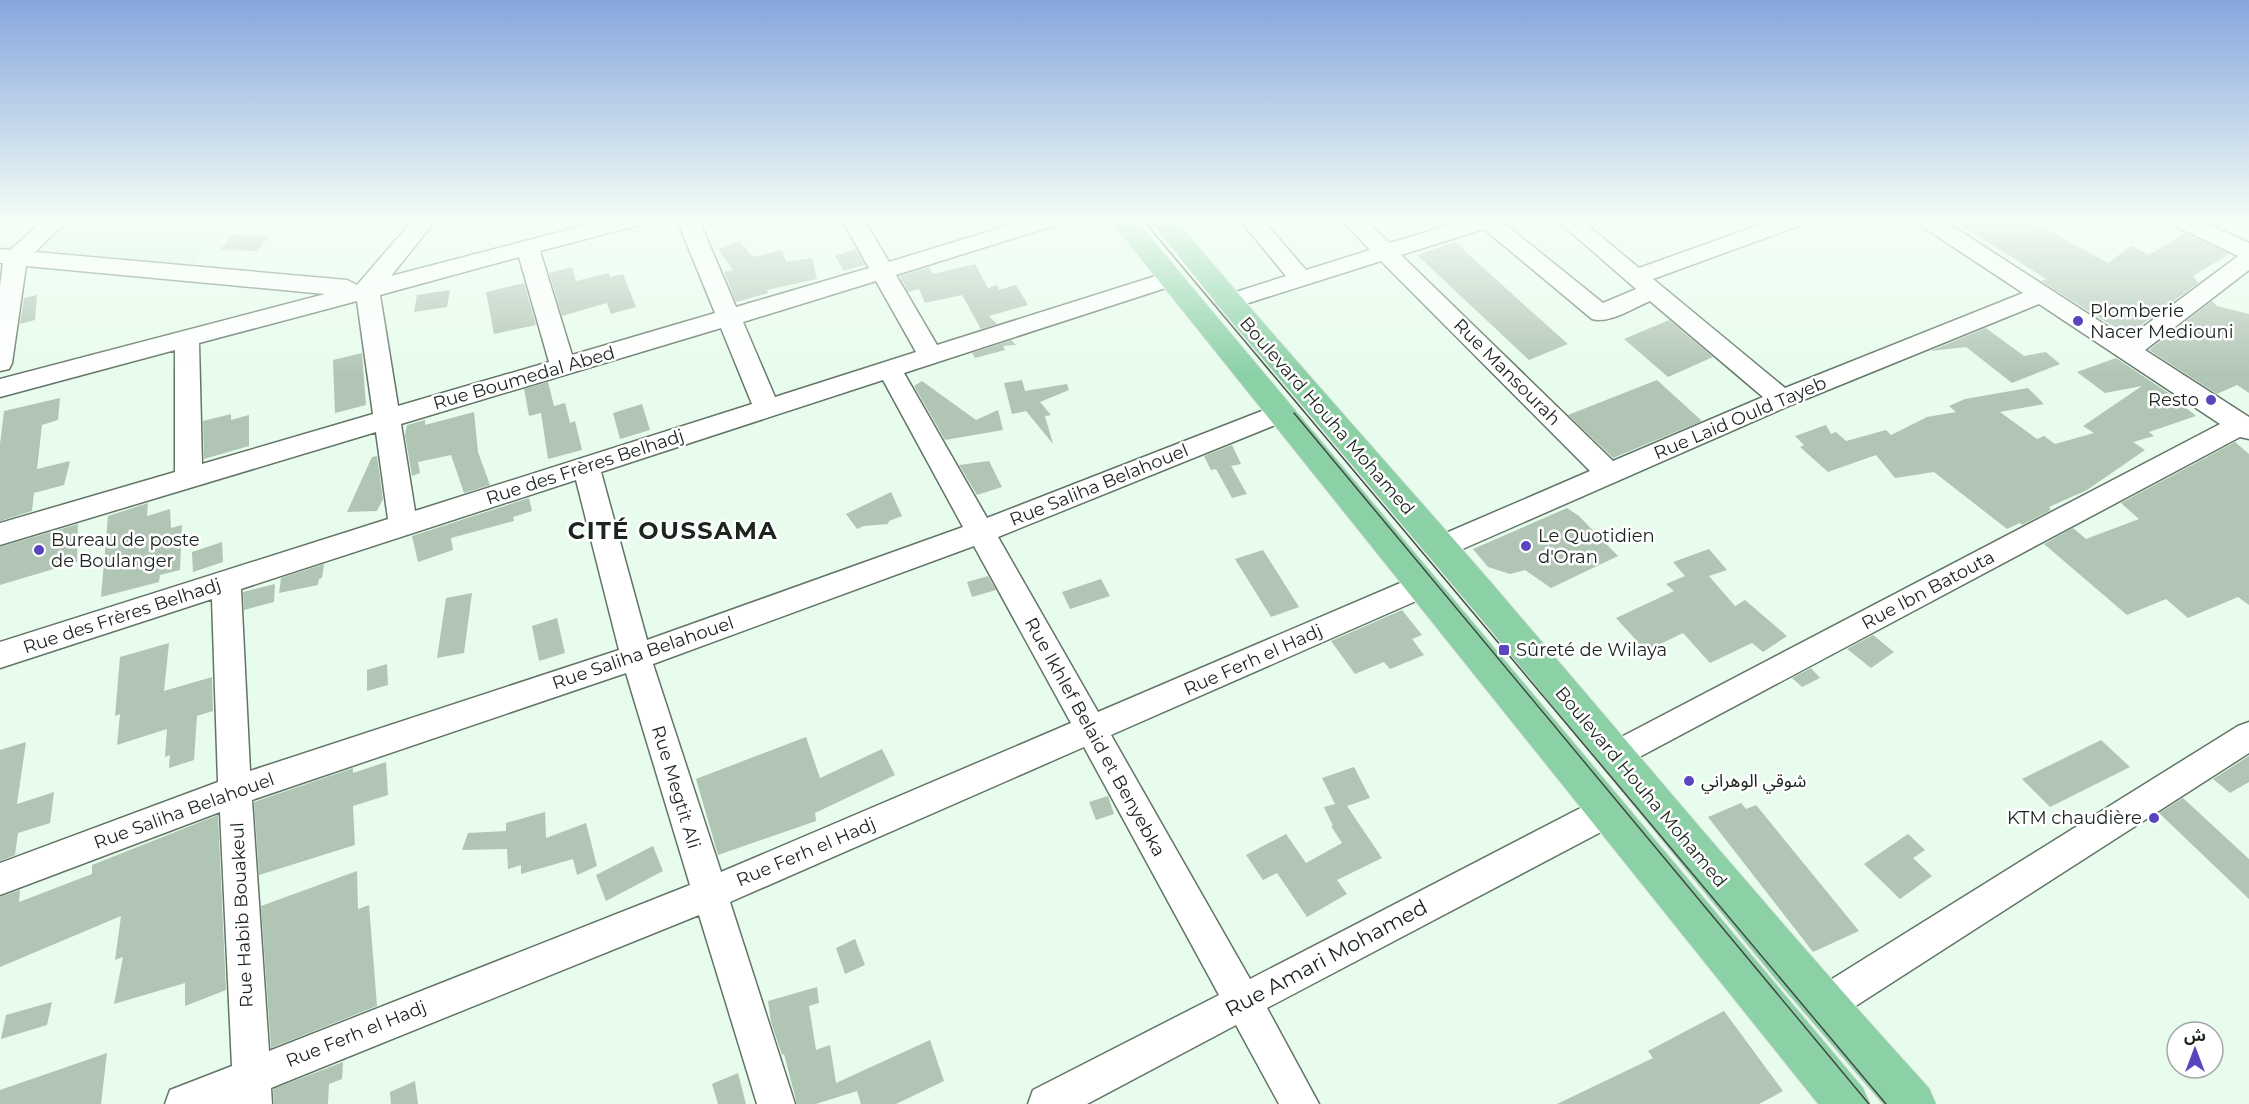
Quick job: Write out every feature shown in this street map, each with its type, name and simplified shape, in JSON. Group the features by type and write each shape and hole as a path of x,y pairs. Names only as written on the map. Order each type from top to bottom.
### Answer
{"main road":[{"name":"Boulevard Houha Mohamed","path":"1164,272 1844,1103"},
{"name":"Boulevard Houha Mohamed","path":"1204,272 1442,547 1824,1005 1913,1104"}],"street":[{"path":"0,363 7,272"},
{"path":"166,272 367,290"},
{"path":"382,272 367,290 403,524"},
{"path":"0,388 438,272"},
{"path":"535,272 563,367"},
{"path":"709,272 767,409"},
{"path":"882,272 931,356"},
{"name":"Rue Boumedal Abed","path":"0,534 882,272"},
{"path":"1295,272 1301,279"},
{"path":"1228,302 1323,272"},
{"name":"Rue Mansourah","path":"1406,272 1609,474"},
{"path":"1550,272 1600,313 1645,284 1674,272"},
{"path":"1630,272 1782,399"},
{"path":"2010,272 2245,427"},
{"path":"2128,350 2232,272"},
{"name":"Rue des Frères Belhadj","path":"0,655 1170,279"},
{"name":"Rue Laid Ould Tayeb","path":"1442,547 1782,399 2041,294"},
{"path":"187,337 189,477"},
{"name":"Rue Ikhlef Belaid et Benyebka","path":"890,370 1300,1104"},
{"name":"Rue Saliha Belahouel","path":"0,879 235,791 636,657 981,532 1281,413"},
{"name":"Rue Ibn Batouta","path":"1615,756 2245,427"},
{"name":"Rue Megtit Ali","path":"586,468 636,657 776,1104"},
{"name":"Rue Habib Bouakeul","path":"226,583 235,791 253,1090"},
{"name":"Rue Ferh el Hadj","path":"184,1104 253,1090 1422,586"},
{"path":"1824,1005 2249,736"},
{"name":"Rue Amari Mohamed","path":"1047,1104 1606,812"}],"building":[{"path":"573,272 576,281 609,273 610,277 623,274 636,307 611,314 607,303 562,316 549,273"},
{"path":"724,272 815,272 817,279 767,290 768,293 736,302"},
{"path":"914,272 932,272 933,274 943,272 979,272 988,288 997,285 999,290 1016,285 1028,305 989,316 997,324 981,329 962,295 925,303 919,289 908,292 900,276"},
{"path":"1435,272 1488,272 1568,344 1529,360"},
{"path":"2034,272 2200,272 2193,276 2198,283 2129,334 2041,281 2046,279"},
{"path":"524,283 536,325 494,334 486,292"},
{"path":"450,290 447,307 414,312 417,295"},
{"path":"37,295 35,320 20,324 24,298"},
{"path":"2212,301 2217,306 2249,314 2249,393 2237,385 2217,394 2149,350"},
{"path":"1669,320 1713,357 1668,377 1624,339"},
{"path":"1986,328 2024,356 2046,352 2060,364 2012,383 1966,347 1930,351"},
{"path":"1011,340 1016,345 1003,346 1005,350 975,358 972,353"},
{"path":"362,353 366,405 335,413 333,360"},
{"path":"2116,358 2188,406 2185,407 2196,416 2149,432 2154,436 2133,442 2145,450 2087,490 2049,507 2051,510 2022,525 2020,523 2007,529 1934,472 1895,478 1876,455 1828,472 1800,447 1804,445 1795,436 1826,425 1831,434 1836,432 1846,441 1886,430 1891,435 1927,417 1956,412 1949,406 1965,399 2028,388 2044,404 2000,412 2037,439 2044,436 2055,444 2094,433 2083,426 2142,386 2105,393 2077,372"},
{"path":"1022,380 1025,391 1067,384 1069,390 1040,402 1051,415 1045,416 1053,444 1026,411 1012,414 1004,383"},
{"path":"1657,380 1702,421 1613,458 1568,415"},
{"path":"922,381 976,420 998,410 1003,430 945,440 914,386"},
{"path":"548,382 554,406 565,403 570,423 575,421 582,450 548,459 541,413 529,416 524,389"},
{"path":"60,398 58,420 42,425 37,469 70,461 64,485 34,493 32,511 0,521 0,444 4,411"},
{"path":"642,404 650,430 620,439 613,413"},
{"path":"474,412 478,452 490,485 464,493 451,455 418,462 420,473 412,476 405,435 407,425 425,420 425,425"},
{"path":"231,414 231,420 249,415 249,446 204,459 203,421"},
{"path":"2235,442 2249,454 2249,605 2238,597 2188,618 2166,599 2127,615 2044,544 2073,528 2086,539 2139,519 2121,503"},
{"path":"1232,445 1241,464 1231,466 1247,494 1232,498 1216,469 1211,470 1204,456"},
{"path":"377,456 383,499 377,511 347,512 372,457"},
{"path":"989,461 1002,487 977,495 959,465"},
{"path":"891,492 902,516 889,521 888,524 864,526 857,529 846,514"},
{"path":"529,498 532,511 513,517 514,521 451,538 453,550 418,562 412,536"},
{"path":"148,503 147,516 170,509 171,528 182,525 180,570 160,575 159,582 101,597 108,516"},
{"name":"Le Quotidien d'Oran","path":"1567,508 1579,516 1618,556 1551,588 1525,570 1510,574 1488,567 1473,549"},
{"name":"Bureau de poste de Boulanger","path":"78,524 77,562 0,585 0,547"},
{"path":"222,542 223,562 193,572 192,552"},
{"path":"1709,549 1727,570 1709,576 1735,606 1745,600 1787,636 1763,652 1752,643 1710,663 1683,633 1646,651 1616,618 1674,591 1666,584 1685,576 1673,562"},
{"path":"1263,550 1299,607 1271,617 1235,559"},
{"path":"324,564 322,578 319,579 318,585 279,593 281,578"},
{"path":"988,576 996,590 972,597 967,582"},
{"path":"1101,579 1110,596 1070,609 1062,592"},
{"path":"275,584 274,602 244,610 243,592"},
{"path":"472,593 464,653 437,658 446,598"},
{"path":"1402,610 1422,635 1412,639 1424,655 1390,669 1384,662 1355,674 1331,641"},
{"path":"557,618 565,653 539,661 532,626"},
{"path":"1873,635 1894,652 1871,668 1847,649"},
{"path":"169,643 164,691 212,677 213,711 197,716 194,760 169,768 170,755 165,757 167,729 117,745 120,714 115,716 120,657"},
{"path":"387,664 388,685 367,691 367,670"},
{"path":"1811,668 1820,678 1802,687 1792,678"},
{"path":"806,737 820,778 882,749 895,775 815,813 816,821 718,855 696,779"},
{"path":"2101,740 2130,767 2050,807 2022,779"},
{"path":"26,742 17,804 54,792 50,823 18,833 15,855 0,861 0,750"},
{"path":"2249,756 2249,782 2230,793 2213,779"},
{"path":"386,762 388,795 353,806 355,845 259,875 254,802 353,768 353,773"},
{"path":"1354,767 1370,798 1347,806 1382,858 1337,880 1347,894 1307,917 1277,873 1263,880 1246,855 1286,834 1306,863 1342,843 1331,826 1333,826 1324,807 1335,804 1322,778"},
{"path":"1108,796 1114,814 1096,820 1089,802"},
{"path":"2183,798 2249,859 2249,899 2159,813"},
{"path":"1741,803 1746,809 1756,805 1859,931 1813,952 1708,817"},
{"path":"545,812 546,838 586,823 597,866 577,875 573,859 521,874 521,865 508,869 507,849 462,850 468,833 506,831 506,823"},
{"path":"218,815 226,990 185,1006 185,983 114,1004 123,957 115,960 121,916 0,967 0,897 20,890 19,902 92,874 92,865"},
{"path":"1908,834 1925,850 1913,858 1932,876 1900,899 1864,864"},
{"path":"653,846 663,871 606,901 596,875"},
{"path":"357,871 358,909 369,905 377,1006 271,1048 261,906"},
{"path":"855,939 865,965 845,974 836,948"},
{"path":"817,987 819,1003 809,1006 816,1050 830,1045 836,1083 930,1040 944,1081 896,1104 861,1104 857,1091 816,1104 797,1104 784,1054 782,1055 771,1022 768,1001"},
{"path":"52,1002 47,1025 1,1039 6,1015"},
{"path":"1724,1011 1783,1091 1759,1104 1557,1104 1653,1058 1648,1051"},
{"path":"107,1053 101,1104 0,1104 0,1090"},
{"path":"343,1062 342,1079 329,1084 328,1104 274,1104 273,1089"},
{"path":"738,1073 746,1104 718,1104 712,1084"},
{"path":"415,1081 418,1104 391,1104 390,1092"}],"tram line":[{"path":"1186,272 1886,1104"},
{"path":"1294,413 1869,1104"}],"place":[{"name":"Plomberie Nacer Mediouni","path":"2078,321"},
{"name":"Resto","path":"2211,400"},
{"name":"Le Quotidien d'Oran","path":"1526,546"},
{"name":"Bureau de poste de Boulanger","path":"39,550"},
{"name":"Sûreté de Wilaya","path":"1504,650"},
{"name":"شوقي الوهراني","path":"1689,781"},
{"name":"KTM chaudière","path":"2154,818"}],"district":[{"name":"CITÉ OUSSAMA","path":"673,530"}]}
